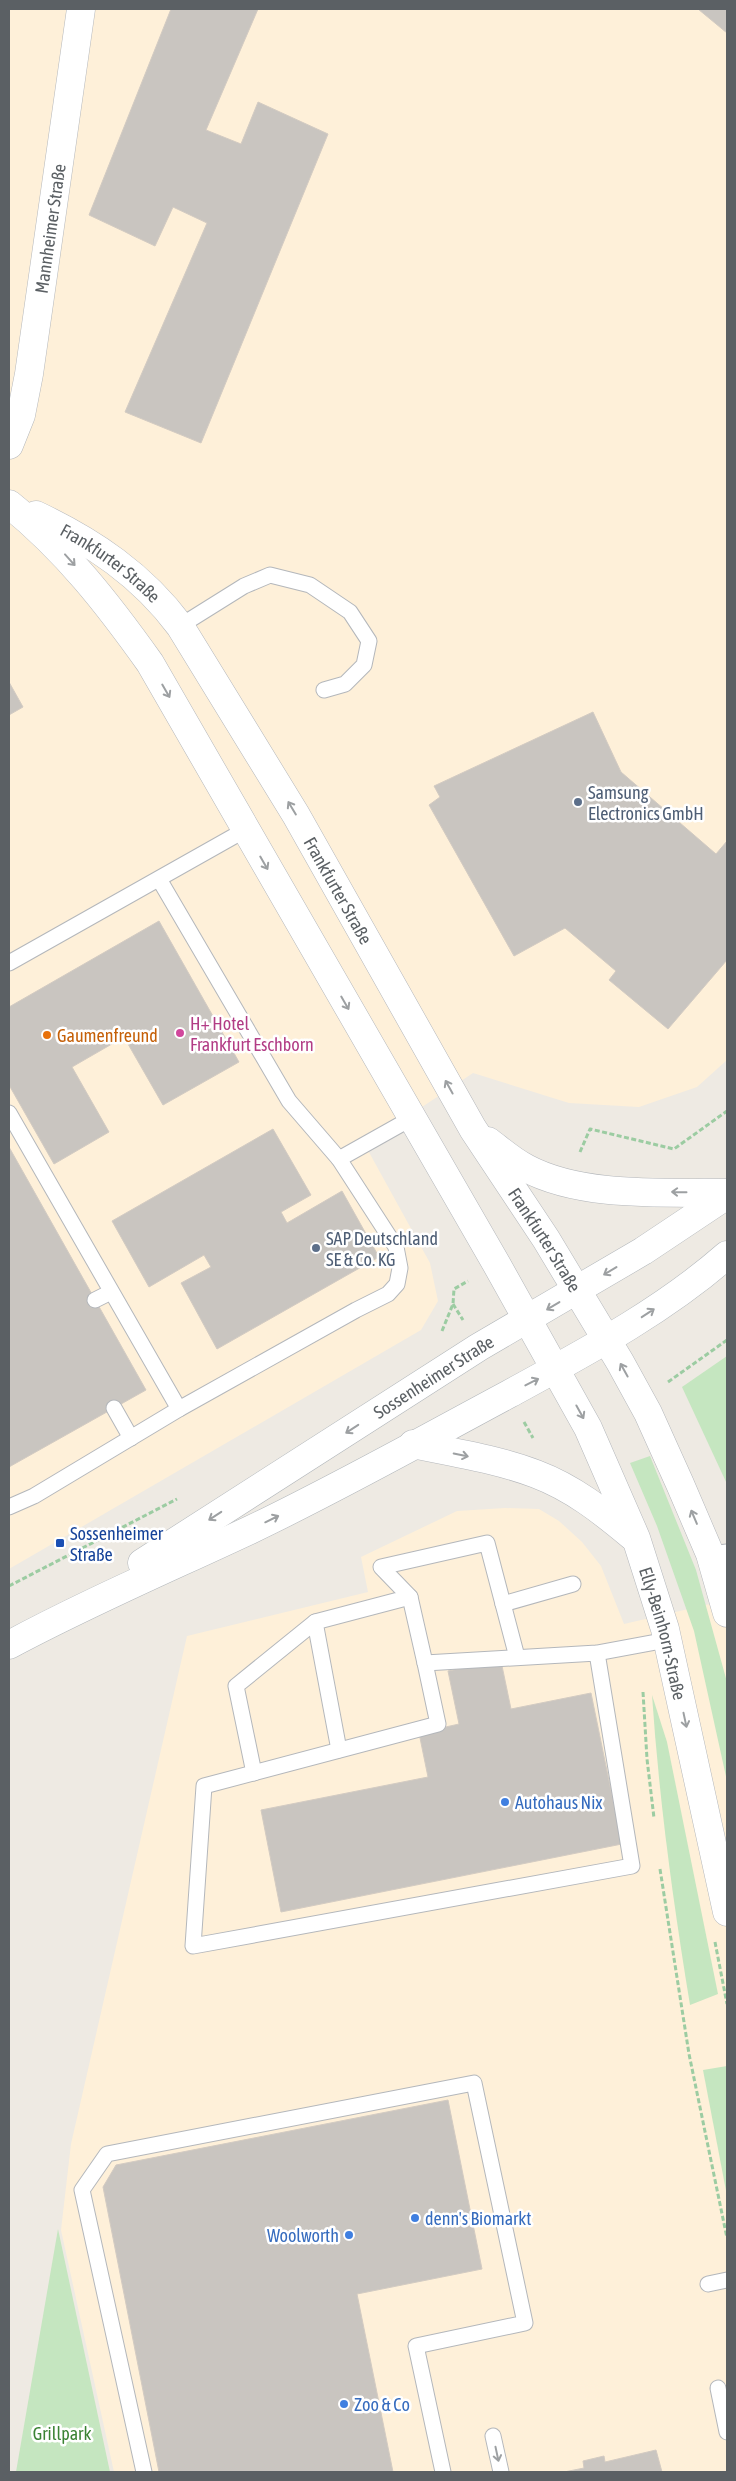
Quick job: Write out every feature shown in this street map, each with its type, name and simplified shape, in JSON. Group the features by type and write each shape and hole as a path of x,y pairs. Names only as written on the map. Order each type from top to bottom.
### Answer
{"street":[{"name":"Mannheimer Straße","path":"9,445 21,415 29,374 81,9"},
{"name":"Frankfurter Straße","path":"9,504 71,532 113,559 162,602 180,626 296,815 474,1130 578,1291 607,1340"},
{"name":"Frankfurter Straße","path":"9,504 40,529 67,557 101,596 150,663 556,1369"},
{"path":"474,1130 526,1168 550,1178 600,1188 727,1194"},
{"name":"Sossenheimer Straße","path":"69,1613 101,1590 479,1347 528,1321 643,1251 727,1194"},
{"name":"Sossenheimer Straße","path":"9,1645 69,1613 306,1502 556,1369 607,1340 709,1271 727,1255"},
{"path":"607,1340 648,1413 718,1553 727,1613"},
{"name":"Elly-Beinhorn-Straße","path":"556,1369 588,1428 636,1538 667,1640 727,1912"},
{"path":"413,1444 501,1463 536,1474 596,1506 636,1538"}],"lane":[{"path":"180,626 244,586 270,575 310,585 350,612 369,641 364,665 345,684 324,690"},
{"path":"9,963 245,830"},
{"path":"9,1507 34,1496 180,1409 388,1294 397,1284 400,1268 396,1247 339,1159 290,1101 159,879"},
{"path":"9,1113 180,1409"},
{"path":"339,1159 412,1118"},
{"path":"95,1300 112,1292"},
{"path":"114,1408 131,1438"},
{"path":"517,1657 487,1543 380,1568 410,1597 438,1724 204,1786 193,1946 632,1866 597,1653"},
{"path":"503,1604 573,1584"},
{"path":"254,1773 236,1686 315,1622 410,1597"},
{"path":"315,1622 339,1750"},
{"path":"425,1663 597,1653 667,1640"},
{"path":"144,2472 82,2190 107,2154 474,2082 525,2323 416,2346 443,2472"},
{"path":"708,2284 727,2280"},
{"path":"718,2388 727,2432"},
{"path":"493,2436 501,2472"}],"path":[{"path":"441,1332 453,1304 454,1289 497,1265"},
{"path":"9,1586 181,1497"},
{"path":"644,1690 647,1759 655,1826"},
{"path":"659,1865 689,2054 727,2238"}],"shaded area":[{"path":"9,9 727,9 727,1060 697,1087 639,1107 569,1103 473,1073 365,1145 430,1263 438,1301 421,1330 9,1569"},
{"path":"505,1508 539,1509 559,1521 582,1542 601,1566 624,1624 727,1600 727,2472 114,2472 61,2230 71,2144 187,1636 368,1592 361,1557 457,1511"}],"green space":[{"path":"727,1356 727,1484 682,1387"},
{"path":"650,1456 696,1570 727,1682 727,1781 694,1631 657,1526 630,1463"},
{"path":"652,1695 667,1742 718,1994 690,2005 667,1850 658,1773"},
{"path":"727,2066 727,2196 703,2070"},
{"name":"Grillpark","path":"58,2229 110,2472 16,2472"}],"building":[{"path":"171,9 258,9 206,130 241,144 258,102 328,134 201,443 125,412 207,223 173,207 155,246 89,215"},
{"path":"698,9 727,9 727,33"},
{"path":"9,682 23,707 9,715"},
{"path":"593,712 621,772 716,854 727,841 727,960 668,1029 609,980 616,971 565,928 514,956 429,805 440,797 434,786"},
{"path":"159,921 239,1062 163,1105 124,1037 72,1067 109,1132 54,1164 9,1085 9,1007"},
{"path":"273,1129 311,1195 281,1212 287,1223 342,1191 379,1257 217,1349 181,1283 211,1267 204,1255 149,1287 112,1221"},
{"path":"9,1147 146,1390 9,1467"},
{"path":"501,1661 511,1709 591,1693 622,1844 281,1912 261,1810 428,1777 419,1733 459,1724 448,1671"},
{"path":"448,2100 482,2269 357,2294 393,2472 159,2472 103,2187 116,2165"},
{"path":"656,2450 662,2472 564,2472 584,2468 583,2461 604,2456 605,2462"}],"place":[{"name":"Samsung Electronics GmbH","path":"578,802"},
{"name":"H+ Hotel Frankfurt Eschborn","path":"180,1033"},
{"name":"Gaumenfreund","path":"47,1035"},
{"name":"SAP Deutschland SE & Co. KG","path":"316,1248"},
{"name":"Sossenheimer Straße","path":"60,1543"},
{"name":"Autohaus Nix","path":"505,1802"},
{"name":"denn's Biomarkt","path":"415,2218"},
{"name":"Woolworth","path":"349,2235"},
{"name":"Zoo & Co","path":"344,2404"}]}
